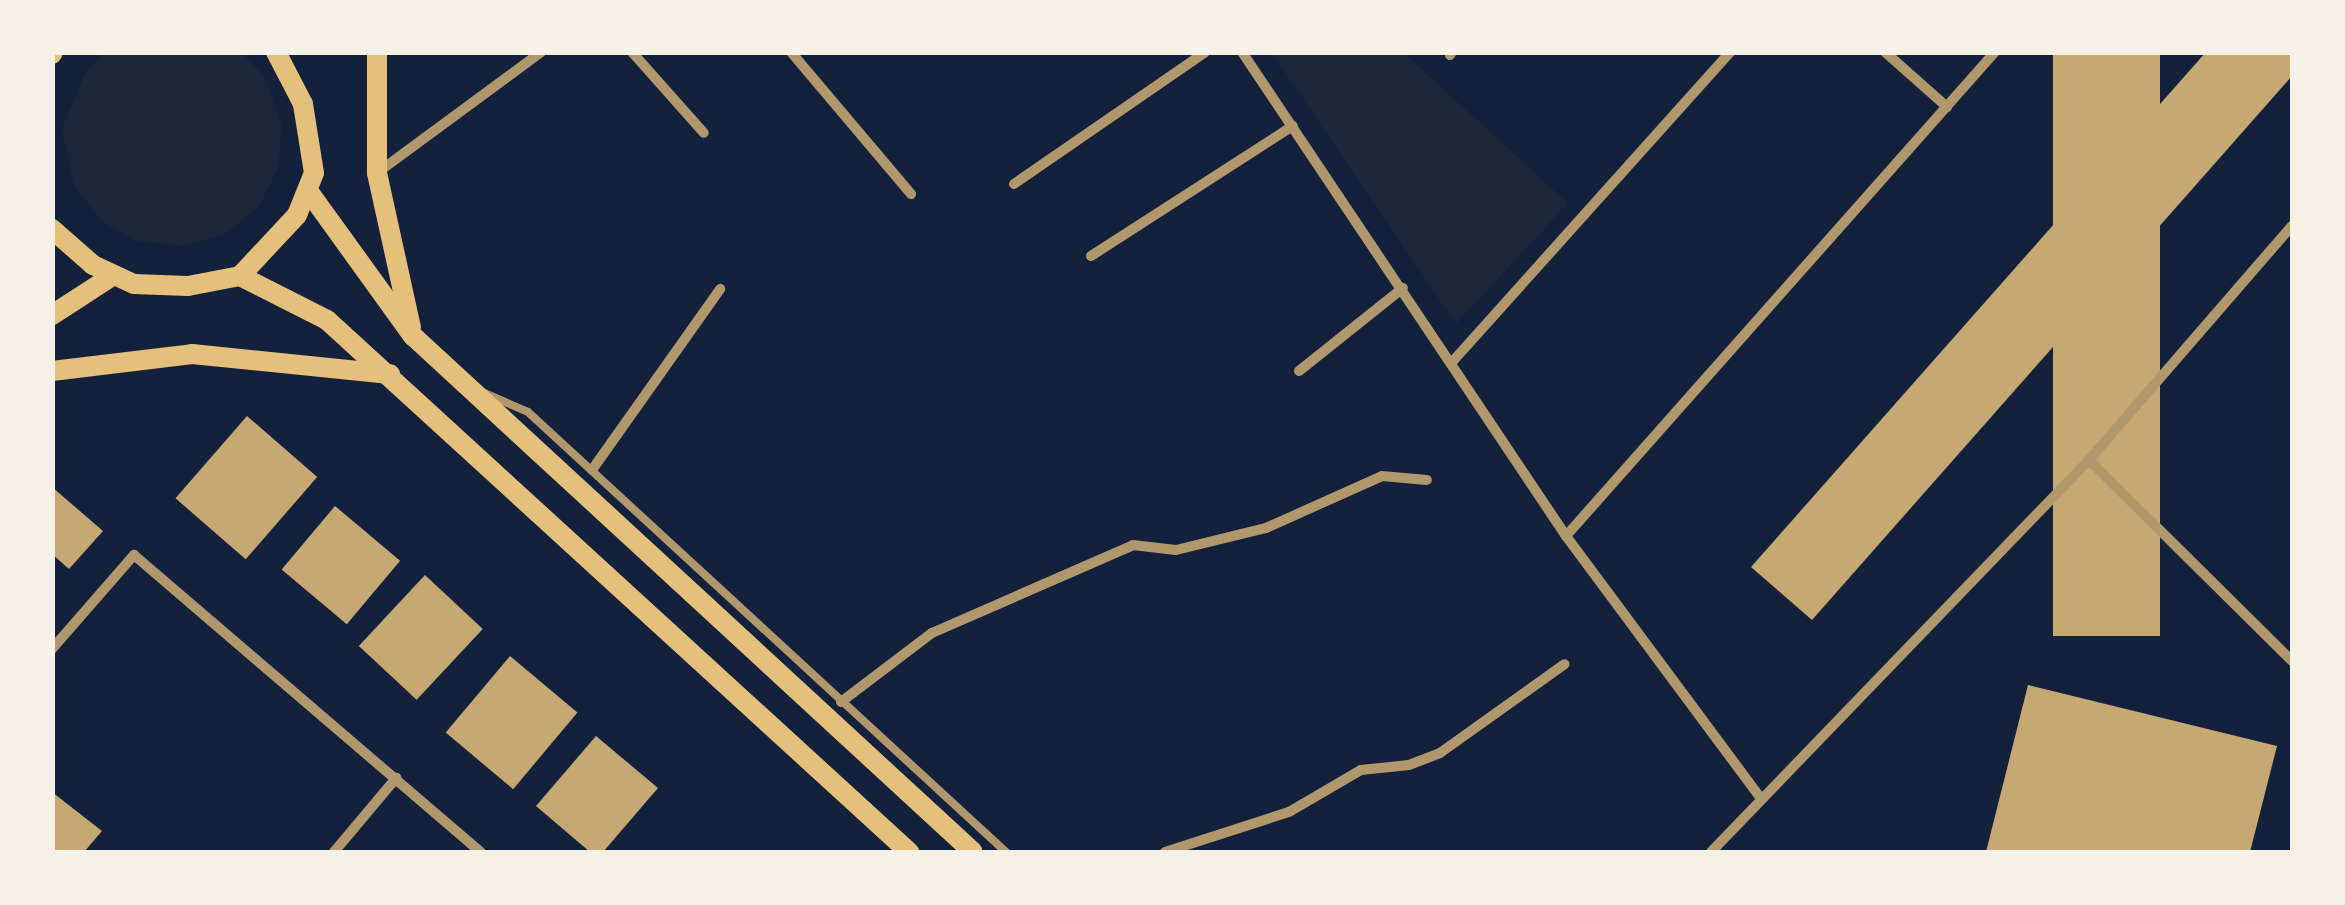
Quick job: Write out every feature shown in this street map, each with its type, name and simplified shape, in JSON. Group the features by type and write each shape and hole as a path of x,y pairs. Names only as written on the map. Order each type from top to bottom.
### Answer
{"main road":[{"path":"378,52 377,173 413,336"},
{"path":"52,229 112,276 134,284 188,286 240,276 298,215 309,192 312,135 286,57"},
{"path":"309,192 413,336 973,852"},
{"path":"52,315 112,276"},
{"path":"240,276 327,320 390,374 910,852"},
{"path":"52,370 192,354 390,374"}],"street":[{"path":"377,173 541,52"},
{"path":"632,52 704,133"},
{"path":"791,52 911,194"},
{"path":"1014,184 1204,52"},
{"path":"1242,52 1454,360 1566,536 1759,796"},
{"path":"1454,360 1730,52"},
{"path":"1885,52 1946,108"},
{"path":"1566,536 1995,52"},
{"path":"1091,256 1293,126"},
{"path":"1711,852 1759,796 2089,460 2292,226"},
{"path":"592,470 720,288"},
{"path":"1298,371 1404,288"},
{"path":"2089,460 2292,661"},
{"path":"842,702 932,633 1133,545 1176,550 1266,528 1382,476 1426,480"},
{"path":"52,649 134,555 481,852"},
{"path":"1165,852 1289,812 1362,770 1409,765 1440,753 1564,664"},
{"path":"334,852 396,778"}],"lane":[{"path":"468,390 528,412 1006,852"}],"shaded area":[{"path":"105,53 242,53 265,77 282,125 278,168 259,206 225,234 185,246 137,241 104,223 74,186 62,128 87,69"},
{"path":"1272,53 1404,53 1568,203 1456,324"}],"building":[{"path":"2053,52 2160,52 2160,636 2053,636"},
{"path":"2206,52 2292,52 2292,76 1812,620 1751,567"},
{"path":"247,416 317,477 246,559 175,498"},
{"path":"52,487 103,531 69,569 52,554"},
{"path":"335,506 400,561 347,624 282,570"},
{"path":"425,575 483,629 417,700 359,646"},
{"path":"510,656 577,713 513,789 446,733"},
{"path":"2028,685 2277,746 2250,852 1986,852"},
{"path":"596,736 658,788 603,852 590,852 536,806"},
{"path":"52,792 102,831 84,852 52,852"}]}
